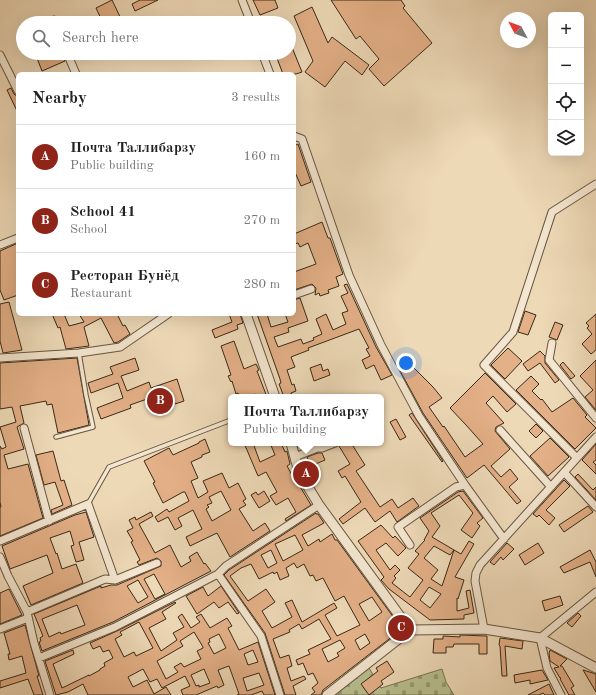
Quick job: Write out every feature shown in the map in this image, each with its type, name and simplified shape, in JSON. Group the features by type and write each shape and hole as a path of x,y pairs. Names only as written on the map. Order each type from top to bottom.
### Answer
{"street":[{"path":"242,0 248,16"},
{"path":"0,55 16,87"},
{"path":"71,60 75,72"},
{"path":"265,60 269,72"},
{"path":"296,137 302,139 349,275 380,345 419,416 465,485 504,539"},
{"path":"577,458 484,365 513,332 552,212 596,184"},
{"path":"0,245 16,239"},
{"path":"296,294 311,289"},
{"path":"0,358 80,353 120,347 165,316"},
{"path":"247,316 274,394"},
{"path":"552,343 549,360 596,418"},
{"path":"24,428 49,521"},
{"path":"500,430 551,487"},
{"path":"484,629 475,581 476,573 480,565 596,437"},
{"path":"292,446 299,472 319,505 410,630"},
{"path":"295,457 317,448 328,446"},
{"path":"564,472 596,507"},
{"path":"410,545 398,527 456,487 465,485"},
{"path":"0,541 88,504 115,580"},
{"path":"39,658 115,627 218,574 226,566 319,505"},
{"path":"0,557 27,615 50,695"},
{"path":"0,629 105,579 115,580 157,563"},
{"path":"218,574 261,636 280,695"},
{"path":"540,638 596,592"},
{"path":"326,695 410,630 484,629 540,638 596,668"},
{"path":"540,638 547,668 561,695"}],"lane":[{"path":"56,437 93,427 86,395 80,353"},
{"path":"88,504 109,467 228,421"}],"green space":[{"path":"369,668 381,688 442,669 446,682 454,695 334,695"}],"building":[{"path":"112,0 120,16 100,16 96,8"},
{"path":"140,0 158,0 135,11 132,4"},
{"path":"253,0 275,0 278,8 260,15"},
{"path":"331,0 401,0 405,6 403,8 432,43 384,86 369,69 379,59 360,36 356,39"},
{"path":"312,7 328,43 332,37 369,65 362,75 345,61 325,87 305,72 313,61 296,21 296,16 294,16"},
{"path":"296,57 302,72 296,74 296,72 282,72 278,60 296,60"},
{"path":"38,60 65,60 65,61 42,71"},
{"path":"11,88 16,96 16,109 7,90"},
{"path":"298,144 311,182 301,186 296,175 296,145"},
{"path":"322,222 328,238 330,238 343,274 336,277 339,286 328,290 329,293 320,296 319,293 315,295 316,288 312,284 296,289 296,271 316,264 308,243 300,247 298,243 296,244 296,233"},
{"path":"16,244 16,296 4,300 0,290 0,251"},
{"path":"347,284 376,347 392,375 381,380 374,365 366,369 362,360 370,356 366,349 369,348 359,329 308,348 309,350 291,357 295,367 287,370 292,385 294,384 296,391 291,394 283,394 279,384 281,383 280,379 258,316 268,316 271,327 288,322 286,316 296,316 296,299 300,298 308,321 288,328 289,332 274,337 278,347 301,339 303,344 314,340 313,338 322,334 316,319 326,314 333,330 346,324 342,313 348,311 341,296 348,293 344,285"},
{"path":"9,302 22,350 3,353 0,341 0,304"},
{"path":"525,311 536,315 528,335 518,332"},
{"path":"596,314 596,350 591,354 582,344 592,334 587,328 589,326 586,323"},
{"path":"53,316 65,316 69,326 84,322 80,316 118,316 123,326 125,325 130,334 114,343 101,318 84,327 89,346 66,349 60,327 58,328"},
{"path":"230,316 241,316 243,323 237,325 238,329 215,338 212,330 232,322"},
{"path":"555,322 563,325 557,340 549,337"},
{"path":"234,341 244,369 256,364 259,370 257,371 266,394 236,394 232,381 231,382 228,376 231,375 221,346"},
{"path":"508,348 522,361 505,379 491,365"},
{"path":"540,351 545,356 545,363 559,380 555,383 540,363 528,371 523,364"},
{"path":"77,358 89,425 58,433 52,404 47,405 46,401 20,406 24,423 17,427 24,449 4,455 8,469 28,464 43,518 0,536 0,446 2,449 6,447 0,427 16,422 12,407 0,409 0,363"},
{"path":"135,358 139,370 121,376 127,391 149,382 151,388 177,379 184,401 175,404 170,391 130,405 131,408 101,419 97,408 123,398 118,383 91,393 88,383 113,374 110,367"},
{"path":"596,360 596,410 585,397 593,390 580,376"},
{"path":"407,361 442,398 429,407 465,457 483,444 450,408 485,373 516,404 507,412 493,396 486,403 504,423 496,427 495,431 510,449 491,466 501,477 510,469 518,479 509,487 521,501 517,504 484,465 467,478 423,413 398,367"},
{"path":"563,362 575,376 571,379 560,365"},
{"path":"321,364 323,371 328,369 330,375 314,381 310,368"},
{"path":"531,376 539,384 532,391 541,400 542,399 552,412 573,398 587,415 585,417 596,428 575,449 516,390"},
{"path":"412,413 443,461 442,462 409,415"},
{"path":"396,419 406,437 400,440 390,422"},
{"path":"536,424 543,431 536,438 529,431"},
{"path":"550,438 569,457 548,476 530,456"},
{"path":"205,439 210,452 191,462 198,478 191,481 198,498 208,492 203,481 222,473 229,488 238,483 246,499 243,501 246,505 239,509 253,531 265,523 270,531 230,557 217,533 190,546 186,537 202,529 193,510 178,518 182,526 175,530 168,517 158,522 155,517 167,509 169,512 189,501 185,492 183,492 163,503 153,483 155,482 144,461 169,448 173,455","holes":["221,491 231,510 212,521 206,509 209,507 207,505 212,503 209,497"]},
{"path":"596,444 596,460 593,462 596,465 596,474 582,460"},
{"path":"245,446 254,446 260,462 275,455 271,446 282,446 285,452 287,451 290,464 287,466 311,505 286,521 285,519 296,512 288,498 276,505 270,496 277,492 266,472 258,476"},
{"path":"339,446 353,446 365,465 356,471 380,507 392,499 398,508 413,498 419,506 397,522 390,511 375,522 365,508 343,524 339,519 361,502 345,476 342,478 338,471 350,464"},
{"path":"53,451 61,481 64,480 72,505 52,514 51,510 63,505 55,482 44,485 36,455"},
{"path":"322,453 325,460 311,466 307,457"},
{"path":"578,474 593,490 596,487 596,500 575,477"},
{"path":"564,480 570,486 546,510 555,518 549,525 539,515 537,517 533,514"},
{"path":"264,491 270,501 259,508 251,495 256,492 258,495"},
{"path":"463,491 483,518 477,523 480,526 472,538 461,530 473,513 459,495 431,513 440,526 432,537 461,554 469,541 474,544 455,577 464,580 458,599 457,598 457,611 469,608 466,591 470,590 474,613 464,615 464,619 430,620 389,589 381,580 384,577 358,541 381,525 393,538 395,536 406,548 398,556 386,543 376,550 390,570 395,565 400,570 394,576 396,578 392,583 410,597 423,580 408,568 419,554 415,551 425,540 429,531 420,518 458,492","holes":["434,546 450,555 454,550 442,586 431,579 438,570 424,558","429,587 441,594 430,608 420,600"]},
{"path":"588,506 593,512 564,532 559,525"},
{"path":"86,512 94,537 79,542 84,560 76,562 71,546 74,545 70,531 50,538 62,569 76,564 83,583 31,605 23,586 53,573 47,555 10,569 2,546 75,515"},
{"path":"151,512 153,516 139,524 155,553 170,545 181,567 191,561 189,557 197,552 204,564 205,563 211,571 113,622 42,651 39,642 41,641 40,638 43,636 34,614 101,586 101,588 117,585 161,566 161,561 157,558 139,565 137,562 140,560 131,542 133,541 127,531 133,528 129,520 135,517 136,520","holes":["154,574 165,594 155,599 144,579","138,580 148,597 138,603 127,586","77,605 85,625 61,634 60,632 49,637 42,619"]},
{"path":"316,513 324,523 302,535 308,546 319,539 320,542 332,534 402,629 323,690 321,695 311,695 315,692 312,688 318,683 313,673 308,675 303,663 298,665 296,660 310,654 308,650 331,639 319,619 302,629 299,624 289,630 290,632 273,639 280,658 289,655 292,666 287,668 291,681 304,676 306,679 293,686 296,695 285,695 265,633 224,575 229,570","holes":["295,535 303,550 283,561 275,544","271,550 277,563 268,568 261,555","294,563 297,568 304,564 310,576 313,575 316,581 323,578 335,601 344,596 360,625 337,636 325,615 337,608 334,603 302,622 292,600 285,603 292,617 272,628 262,611 275,602 266,589 248,601 230,576 241,568 251,564 259,579 273,572 274,574 277,572 280,580 289,576 286,568","372,597 382,612 369,621 359,604","365,634 370,643 360,650 355,640","340,640 345,648 337,653 339,656 328,662 322,649"]},
{"path":"507,543 514,549 503,560 501,557 494,565 490,562"},
{"path":"538,543 544,553 525,565 519,555"},
{"path":"590,550 596,562 596,577 590,562 564,573 560,567"},
{"path":"221,586 239,613 237,614 228,602 219,608 214,602 197,614 186,596 203,587 208,596"},
{"path":"9,589 22,615 0,624 0,593"},
{"path":"560,596 563,605 545,611 542,601"},
{"path":"175,602 176,603 162,612 166,619 149,628 161,651 177,640 173,633 184,627 178,617 182,614 191,628 200,622 196,617 201,614 210,628 227,618 232,626 228,628 239,650 258,642 275,695 264,695 262,691 251,695 237,695 239,694 229,666 218,670 224,685 218,688 217,686 196,695 183,695 181,690 190,686 185,676 162,688 157,679 150,682 143,669 128,677 133,687 147,680 154,694 166,687 171,695 88,695 83,684 68,692 56,695 45,661 73,650 74,654 53,664 62,688 100,670 105,666 104,663 113,658 109,650 103,652 100,646 93,649 90,643","holes":["139,622 153,648 136,656 134,652 124,657 115,639 122,635 120,632","194,632 203,647 197,651 201,659 184,667 181,663 174,667 178,672 166,679 157,661 183,646 180,641","219,634 226,648 214,654 208,643 210,642 209,639","253,650 258,662 248,665 244,654","204,669 210,683 199,687 199,685 196,686 191,675","259,673 264,685 247,691 243,678"]},
{"path":"578,613 581,616 572,627 567,623"},
{"path":"25,625 43,695 34,695 28,679 0,688 0,681 26,673 22,656 9,660 8,654 10,654 4,633"},
{"path":"460,635 487,636 487,654 479,654 479,644 454,644 453,647 446,647 446,653 433,653 434,639 443,639 443,636 460,637"},
{"path":"500,638 523,641 522,649 505,646 507,676 502,676 499,645"},
{"path":"550,650 567,659 560,666 562,666 574,686 571,688 575,695 569,695 560,679 561,678 554,668 559,667 550,661"},
{"path":"387,661 394,672 381,681 383,684 369,695 361,684 378,671 376,668"},
{"path":"542,670 548,680 530,684 530,680 515,683 514,675"},
{"path":"583,670 596,674 596,692"},
{"path":"549,684 554,695 545,695 543,693 539,695 528,695"}],"place":[{"name":"School 41","path":"160,401"},
{"name":"Почта Таллибарзу","path":"306,474"},
{"name":"Ресторан Бунёд","path":"401,628"}]}
